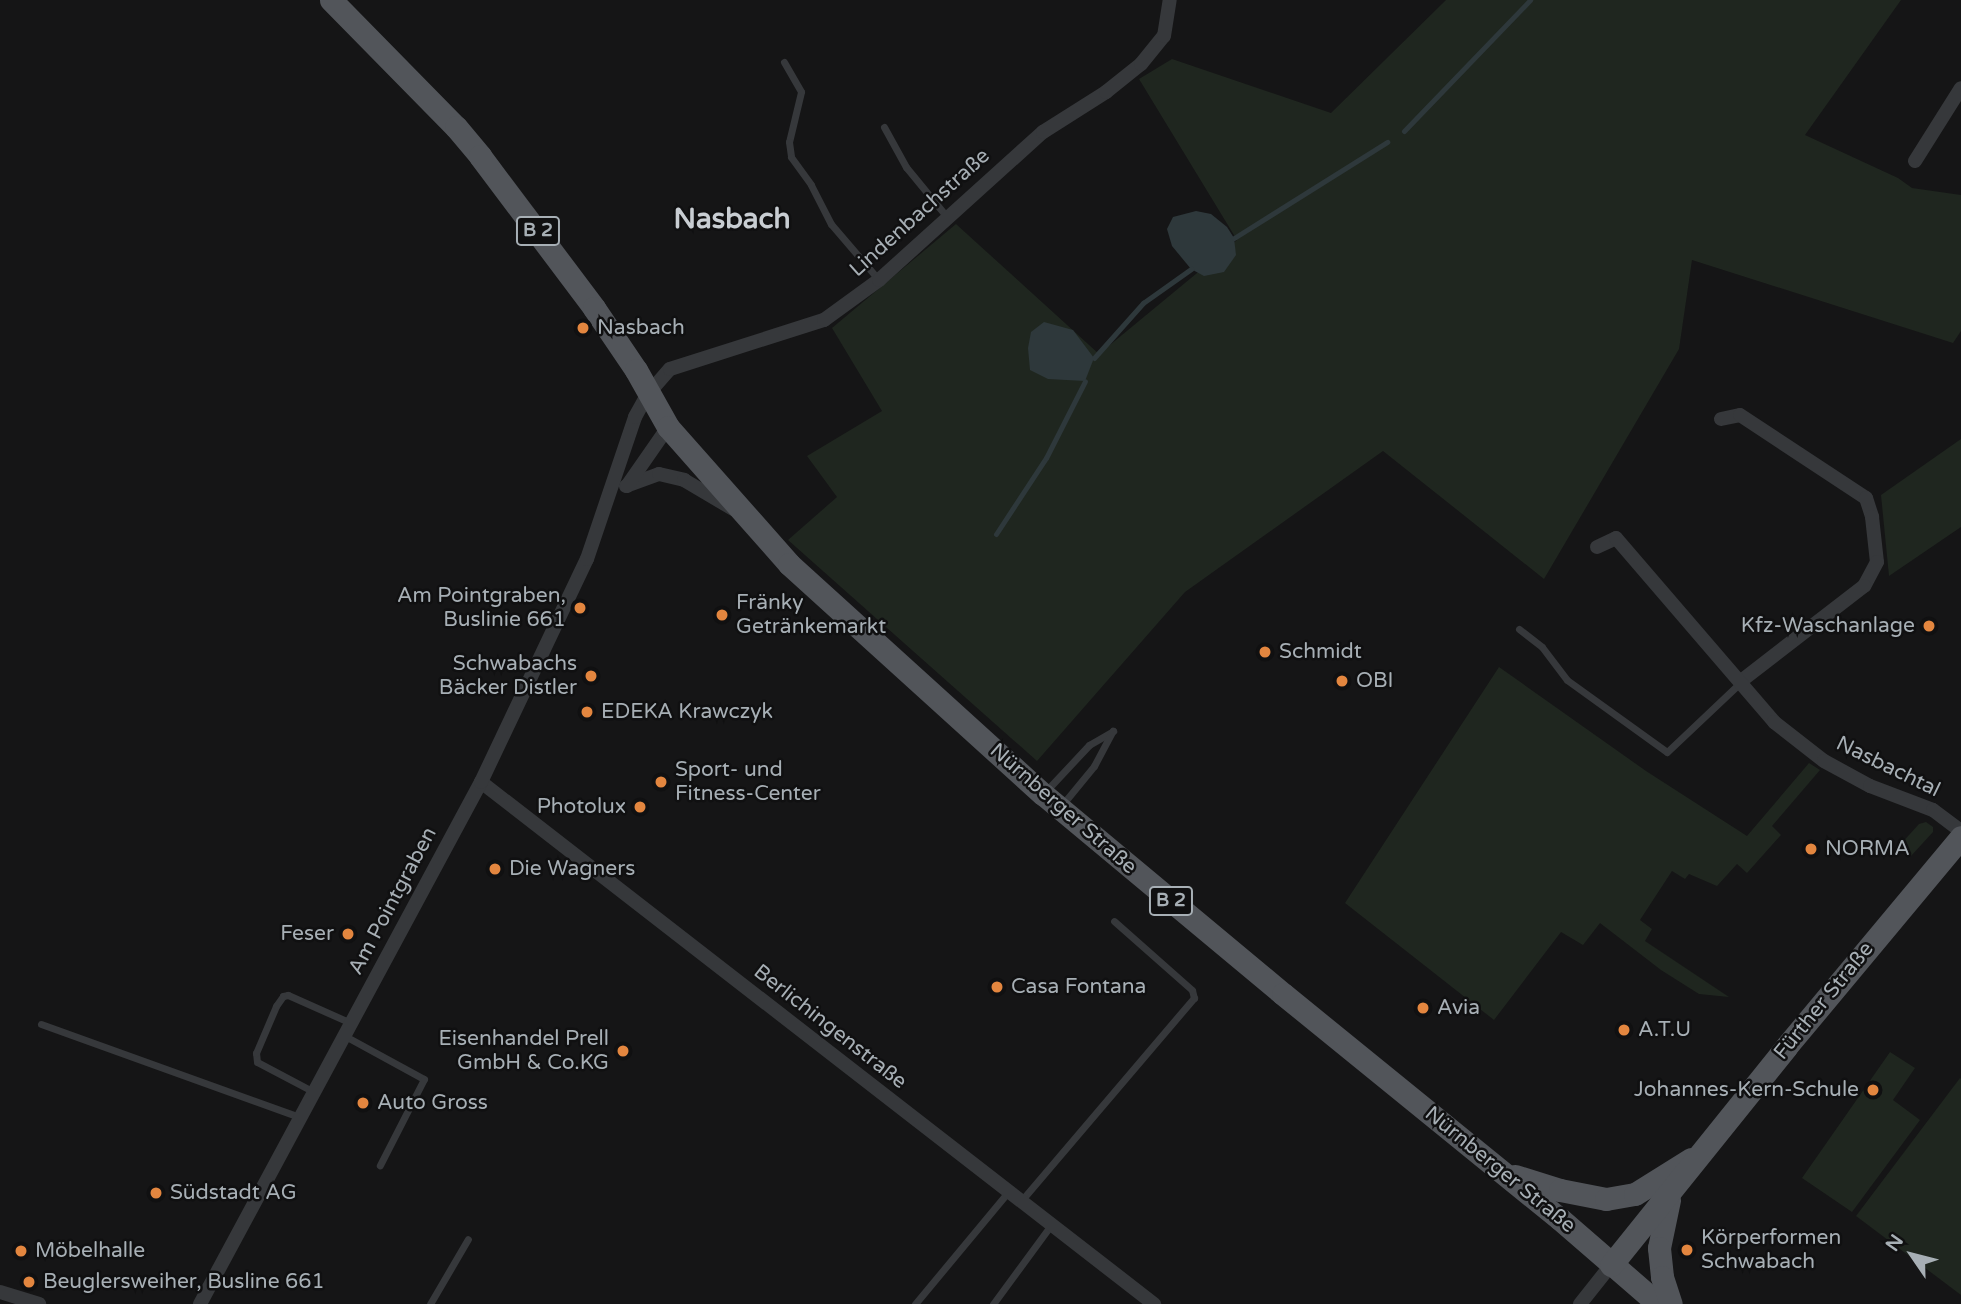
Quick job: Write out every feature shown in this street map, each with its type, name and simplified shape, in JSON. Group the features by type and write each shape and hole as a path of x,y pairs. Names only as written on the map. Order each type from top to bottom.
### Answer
{"main road":[{"name":"Nürnberger Straße","path":"331,0 456,128 523,210 594,308 636,370 668,427 744,516 825,599 1051,801 1504,1172 1658,1304"},
{"name":"Fürther Straße","path":"1611,1265 1961,837"},
{"path":"1504,1172 1560,1190 1606,1199 1635,1194 1703,1151"},
{"path":"1669,1196 1659,1248 1662,1277 1671,1304"}],"street":[{"name":"Lindenbachstraße","path":"648,394 670,369 824,320 879,280 1043,132 1106,92 1140,64 1164,36 1170,0"},
{"path":"1915,161 1961,88"},
{"name":"Am Pointgraben","path":"200,1304 481,782 587,559 635,417 648,394"},
{"path":"1721,419 1740,415 1866,498 1872,517 1877,562 1864,586 1741,681"},
{"name":"Am Pointgraben","path":"605,510 626,486 668,427"},
{"name":"Am Pointgraben","path":"626,486 659,474 684,480 744,516"},
{"name":"Nasbachtal","path":"1597,547 1616,538 1741,681 1773,722 1824,761 1870,786 1933,810 1961,831"},
{"name":"Berlichingenstraße","path":"481,782 1154,1304"},
{"path":"1580,1304 1611,1265"},
{"path":"0,1292 40,1304"}],"lane":[{"path":"784,62 801,92 789,142 791,157 811,185 831,224 879,280"},
{"path":"884,127 906,167 947,217"},
{"path":"1519,629 1542,647 1567,680 1667,751 1741,681"},
{"path":"1113,731 1094,766 1051,801 1089,745 1113,731"},
{"path":"1021,1202 1194,998 1192,990 1114,921"},
{"path":"314,1092 257,1062 256,1053 283,996 288,995 348,1030 424,1079 380,1165"},
{"path":"41,1024 301,1117"},
{"path":"915,1304 1008,1192"},
{"path":"993,1304 1051,1225"},
{"path":"430,1304 468,1239"}],"shaded area":[{"path":"1446,0 1901,0 1805,135 1898,178 1912,188 1961,195 1961,331 1953,343 1692,260 1679,349 1544,579 1383,451 1185,592 1037,761 788,540 837,497 807,456 882,411 832,328 956,224 1099,354 1237,240 1139,79 1172,59 1331,113"},
{"path":"1196,211 1211,214 1227,227 1234,238 1236,255 1224,272 1204,276 1191,269 1172,246 1167,229 1173,217"},
{"path":"1044,322 1073,330 1094,358 1085,381 1048,379 1030,370 1028,348 1031,332"},
{"path":"1961,439 1961,527 1889,576 1881,495"},
{"path":"1499,667 1646,771 1747,836 1809,763 1820,770 1772,826 1781,835 1747,873 1737,864 1717,886 1689,874 1685,879 1672,871 1640,920 1652,929 1645,941 1729,997 1699,994 1661,970 1600,923 1583,945 1561,932 1494,1020 1345,903"},
{"path":"1926,822 1933,827 1933,832 1911,856 1899,846 1919,824"},
{"path":"1890,1052 1915,1068 1893,1100 1920,1120 1852,1212 1802,1178"},
{"path":"1961,1079 1961,1295 1856,1216"}],"waterway":[{"path":"1404,131 1530,0"},
{"path":"1234,238 1387,142"},
{"path":"1094,358 1143,303 1191,269"},
{"path":"996,534 1046,458 1085,381"}],"place":[{"name":"Nasbach","path":"583,328"},
{"name":"Am Pointgraben, Buslinie 661","path":"580,608"},
{"name":"Fränky Getränkemarkt","path":"722,615"},
{"name":"Kfz-Waschanlage","path":"1929,626"},
{"name":"Schmidt","path":"1265,652"},
{"name":"Schwabachs Bäcker Distler","path":"591,676"},
{"name":"OBI","path":"1342,681"},
{"name":"EDEKA Krawczyk","path":"587,712"},
{"name":"Sport- und Fitness-Center","path":"661,782"},
{"name":"Photolux","path":"640,807"},
{"name":"NORMA","path":"1811,849"},
{"name":"Die Wagners","path":"495,869"},
{"name":"Feser","path":"348,934"},
{"name":"Casa Fontana","path":"997,987"},
{"name":"Avia","path":"1423,1008"},
{"name":"A.T.U","path":"1624,1030"},
{"name":"Eisenhandel Prell GmbH & Co.KG","path":"623,1051"},
{"name":"Johannes-Kern-Schule","path":"1873,1090"},
{"name":"Auto Gross","path":"363,1103"},
{"name":"Südstadt AG","path":"156,1193"},
{"name":"Körperformen Schwabach","path":"1687,1250"},
{"name":"Möbelhalle","path":"21,1251"},
{"name":"Beuglersweiher, Busline 661","path":"29,1282"}],"district":[{"name":"Nasbach","path":"732,219"}]}
